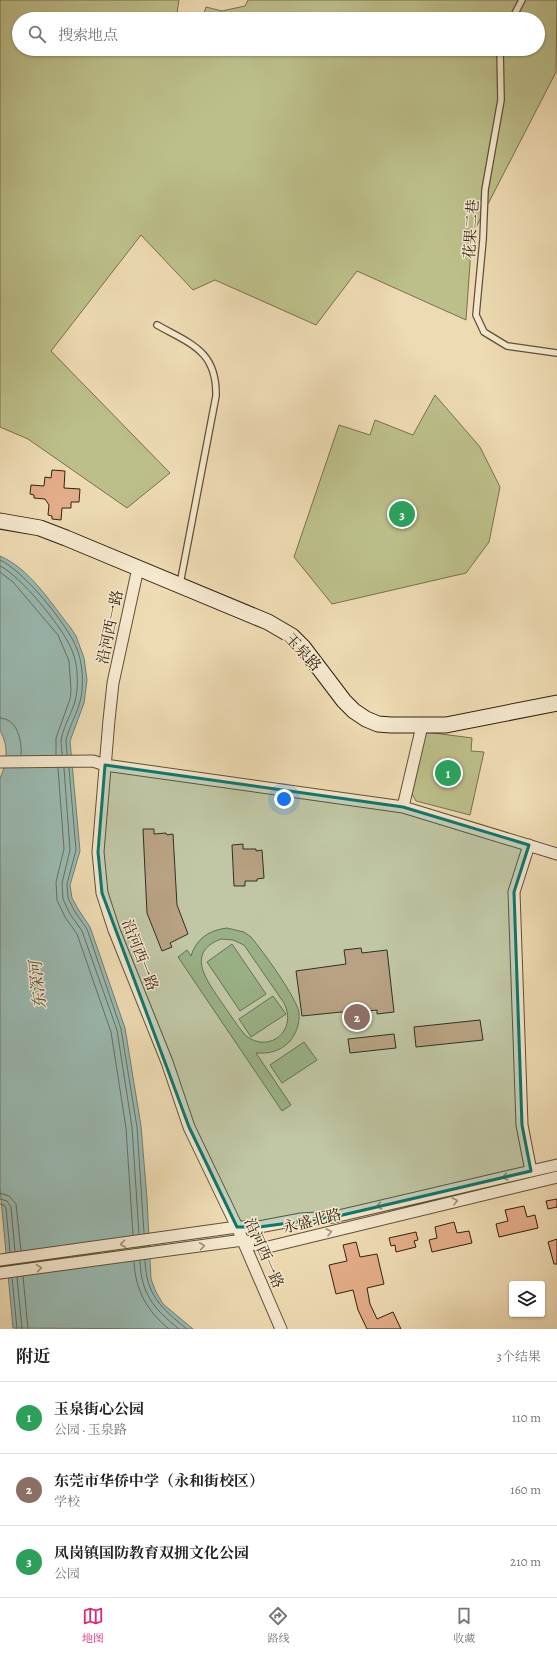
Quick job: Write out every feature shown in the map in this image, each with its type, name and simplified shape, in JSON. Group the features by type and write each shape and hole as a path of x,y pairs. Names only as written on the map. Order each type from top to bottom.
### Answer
{"street":[{"name":"玉泉路","path":"0,521 40,528 268,622 292,636 303,647 344,701 366,719 378,724 422,726 446,725 557,704"},
{"name":"沿河西一路","path":"138,568 113,683 98,852 102,893 114,930 167,1062 189,1127 243,1240 281,1329"},
{"path":"403,807 422,726"},
{"path":"0,762 71,760 93,761 105,765 403,807 557,854"},
{"path":"529,845 514,892 522,1125 531,1171"},
{"name":"永盛北路","path":"0,1260 162,1239 237,1227 259,1227 301,1219 334,1216 557,1165"},
{"name":"永盛北路","path":"0,1273 243,1240 264,1248 557,1177"}],"lane":[{"path":"516,12 522,0"},
{"name":"花果二巷","path":"500,56 502,100 485,190 483,240 476,315 484,332 507,346 557,353"},
{"path":"157,325 196,347 206,357 213,368 217,382 216,396 180,585"}],"highlighted area":[{"path":"105,765 403,807 529,845 514,892 522,1125 531,1171 334,1217 259,1227 237,1227 189,1127 102,893 98,852"}],"green space":[{"path":"0,0 179,0 177,12 12,12 12,56 545,56 545,12 204,12 206,7 222,11 245,6 248,0 557,0 556,72 472,235 466,320 357,271 316,325 215,280 193,290 141,235 51,351 170,473 127,508 28,439 0,427"},
{"path":"435,395 480,447 500,487 489,542 466,573 332,604 294,557 339,425 370,435 375,420 413,435"},
{"path":"426,732 472,738 471,751 484,752 470,815 416,801 412,794"},
{"path":"227,928 244,932 251,937 278,974 297,1006 299,1013 298,1024 296,1032 290,1041 283,1047 274,1051 256,1053 291,1105 282,1111 178,957 187,950 191,956 196,945 204,936 220,929","holes":["221,939 233,940 244,945 284,1003 287,1013 287,1022 284,1030 272,1041 255,1041 246,1036 222,1003 202,968 201,960 204,952 210,945"]},
{"path":"232,944 266,994 240,1011 207,962"},
{"path":"273,996 286,1014 251,1037 239,1019"},
{"path":"304,1042 317,1060 282,1083 270,1065"}],"water":[{"name":"东深河","path":"0,556 21,569 39,587 76,636 84,658 87,680 84,703 70,741 80,851 70,885 72,898 90,927 125,1028 141,1126 147,1199 151,1279 163,1304 193,1329 13,1328 0,1188 0,778 4,767 6,748 0,731"}],"building":[{"path":"52,470 65,471 64,488 80,489 79,502 71,502 71,508 62,508 61,520 52,519 52,516 48,515 49,505 45,499 34,498 34,495 30,494 31,485 44,486 45,477 51,478"},
{"path":"143,829 154,829 154,834 173,834 177,905 188,934 170,943 172,947 162,951 147,913"},
{"path":"243,844 243,849 256,849 256,851 262,850 264,878 257,879 257,881 245,881 245,886 234,886 232,845"},
{"path":"361,948 362,953 387,950 394,1012 377,1014 377,1010 351,1013 351,1011 302,1016 296,971 346,964 344,950"},
{"path":"480,1020 483,1040 416,1047 414,1027"},
{"path":"394,1034 396,1048 350,1053 348,1039"},
{"path":"557,1199 557,1207 548,1209 546,1201"},
{"path":"524,1206 527,1217 535,1215 538,1228 499,1237 496,1224 508,1221 505,1210"},
{"path":"454,1222 457,1233 469,1231 472,1243 432,1252 429,1240 437,1238 435,1227"},
{"path":"416,1232 418,1240 414,1241 416,1247 396,1252 395,1245 391,1246 389,1238"},
{"path":"557,1239 557,1264 554,1264 548,1242"},
{"path":"356,1242 360,1257 377,1254 384,1284 367,1288 370,1304 377,1319 393,1312 401,1329 367,1329 358,1310 353,1290 336,1294 329,1265 347,1261 343,1245"}],"place":[{"name":"凤岗镇国防教育双拥文化公园","path":"402,514"},
{"name":"玉泉街心公园","path":"448,773"},
{"name":"东莞市华侨中学（永和街校区）","path":"357,1017"}]}
